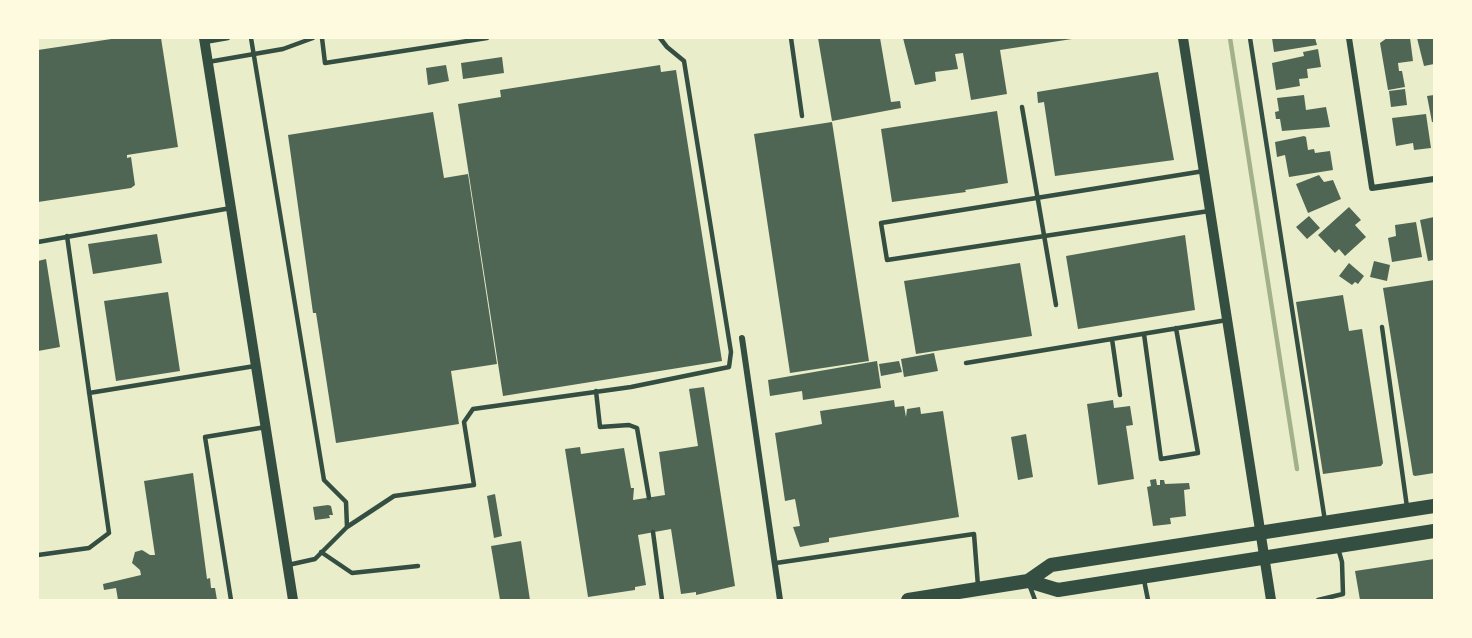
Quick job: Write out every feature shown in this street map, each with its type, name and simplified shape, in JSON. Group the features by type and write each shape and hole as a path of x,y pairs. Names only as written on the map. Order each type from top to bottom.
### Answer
{"main road":[{"path":"908,600 1028,581 1051,566 1434,506"},
{"path":"1028,581 1058,590 1434,531"}],"street":[{"path":"1183,38 1271,600"},
{"path":"1349,38 1372,188 1434,179"},
{"path":"205,40 293,600"},
{"path":"742,338 780,600"}],"lane":[{"path":"205,40 228,38"},
{"path":"251,38 324,480 346,502 347,527"},
{"path":"208,62 283,49 313,38"},
{"path":"322,38 326,63 487,38"},
{"path":"288,565 315,559 347,527 394,496 474,485 464,422 472,409 596,391 729,367 731,352 684,61 660,38"},
{"path":"791,38 802,116"},
{"path":"1250,38 1325,523"},
{"path":"1023,106 1056,305"},
{"path":"1204,171 881,223 887,260 1210,211"},
{"path":"38,242 231,208"},
{"path":"38,555 89,548 109,533 67,236"},
{"path":"966,363 1227,320"},
{"path":"1382,327 1408,510"},
{"path":"1144,334 1161,459 1198,453 1176,328"},
{"path":"1112,339 1120,395"},
{"path":"89,393 256,366"},
{"path":"596,391 600,427 629,425 637,428 649,498"},
{"path":"231,600 205,437 266,427"},
{"path":"653,532 662,600"},
{"path":"776,563 974,534 979,590"},
{"path":"1318,600 1343,594 1342,562 1338,546"},
{"path":"321,552 352,573 418,566"},
{"path":"1143,576 1148,600"},
{"path":"1028,581 1035,600"}],"building":[{"path":"118,38 161,38 178,147 127,155 127,158 131,157 135,185 131,188 38,202 38,50"},
{"path":"818,38 880,38 891,102 900,101 901,108 832,121"},
{"path":"903,38 1072,39 1000,50 1007,94 971,100 963,53 955,54 958,69 935,72 936,81 915,85"},
{"path":"1272,38 1315,38 1317,45 1274,52"},
{"path":"1387,38 1410,38 1413,61 1398,63 1405,87 1388,90 1380,43"},
{"path":"1417,38 1434,38 1434,64 1424,66"},
{"path":"1318,49 1321,67 1307,69 1308,78 1299,79 1300,86 1276,90 1272,63 1304,56 1303,52"},
{"path":"502,57 504,73 463,79 461,63"},
{"path":"446,65 449,81 428,85 426,68"},
{"path":"660,65 661,72 676,70 722,361 503,396 458,104 501,97 500,90"},
{"path":"1158,72 1174,160 1055,176 1044,102 1038,103 1037,92"},
{"path":"1405,89 1407,105 1391,107 1389,91"},
{"path":"1304,95 1306,110 1326,107 1330,127 1282,131 1280,119 1276,119 1275,112 1279,111 1277,98"},
{"path":"1434,95 1434,122 1432,122 1427,96"},
{"path":"997,111 1008,183 965,190 966,192 892,202 881,129"},
{"path":"433,112 444,178 468,174 497,364 451,371 459,424 336,443 316,313 313,313 288,135"},
{"path":"1426,114 1431,148 1414,150 1413,143 1396,146 1392,118"},
{"path":"832,122 869,361 790,373 754,134"},
{"path":"1304,136 1308,150 1314,149 1315,153 1330,151 1333,170 1289,177 1285,155 1277,157 1275,142"},
{"path":"1319,175 1324,182 1333,180 1341,199 1308,213 1296,184"},
{"path":"1349,207 1361,220 1355,225 1366,237 1345,256 1339,249 1335,253 1318,235"},
{"path":"1309,216 1320,228 1307,239 1296,227"},
{"path":"1434,217 1434,260 1428,261 1420,220"},
{"path":"1416,222 1422,257 1392,262 1388,238 1396,236 1395,225"},
{"path":"157,234 162,263 93,274 88,244"},
{"path":"1185,235 1195,310 1078,329 1066,256"},
{"path":"46,259 60,347 38,351 38,261"},
{"path":"1374,261 1390,265 1387,281 1370,277"},
{"path":"1020,263 1032,336 916,354 904,281"},
{"path":"1349,263 1364,276 1358,284 1355,282 1352,285 1339,276"},
{"path":"1434,280 1434,473 1415,476 1413,475 1383,288"},
{"path":"168,292 180,371 116,381 104,301"},
{"path":"1343,295 1349,331 1362,329 1383,463 1381,466 1323,474 1296,302"},
{"path":"934,353 938,371 904,377 901,359"},
{"path":"877,361 881,388 803,400 802,391 770,396 768,380"},
{"path":"899,361 902,372 881,376 879,364"},
{"path":"704,387 735,586 696,595 696,592 681,594 671,529 638,535 646,585 635,587 635,590 588,597 565,449 580,447 581,454 624,448 631,488 634,488 633,500 665,495 659,452 698,446 689,389"},
{"path":"894,400 895,407 904,406 906,417 907,409 920,407 921,414 943,411 959,517 829,538 829,542 800,547 793,527 800,526 795,499 785,501 775,433 822,424 820,411"},
{"path":"1113,400 1114,408 1130,406 1133,425 1126,426 1134,479 1098,485 1087,404"},
{"path":"1026,434 1033,477 1018,480 1011,437"},
{"path":"193,473 207,579 210,578 211,588 215,588 217,600 118,600 116,588 104,590 103,584 141,575 140,570 132,563 135,552 142,550 155,555 144,481"},
{"path":"1156,479 1157,485 1160,485 1160,480 1164,480 1165,484 1189,483 1190,489 1184,490 1186,516 1170,518 1171,524 1153,526 1147,487 1151,486 1150,480"},
{"path":"495,494 502,536 494,538 487,496"},
{"path":"331,506 333,515 329,515 330,518 315,520 313,507"},
{"path":"521,541 530,600 500,600 491,546"},
{"path":"1434,559 1434,600 1360,600 1355,571"}],"waterway":[{"path":"1230,38 1297,469"}]}
